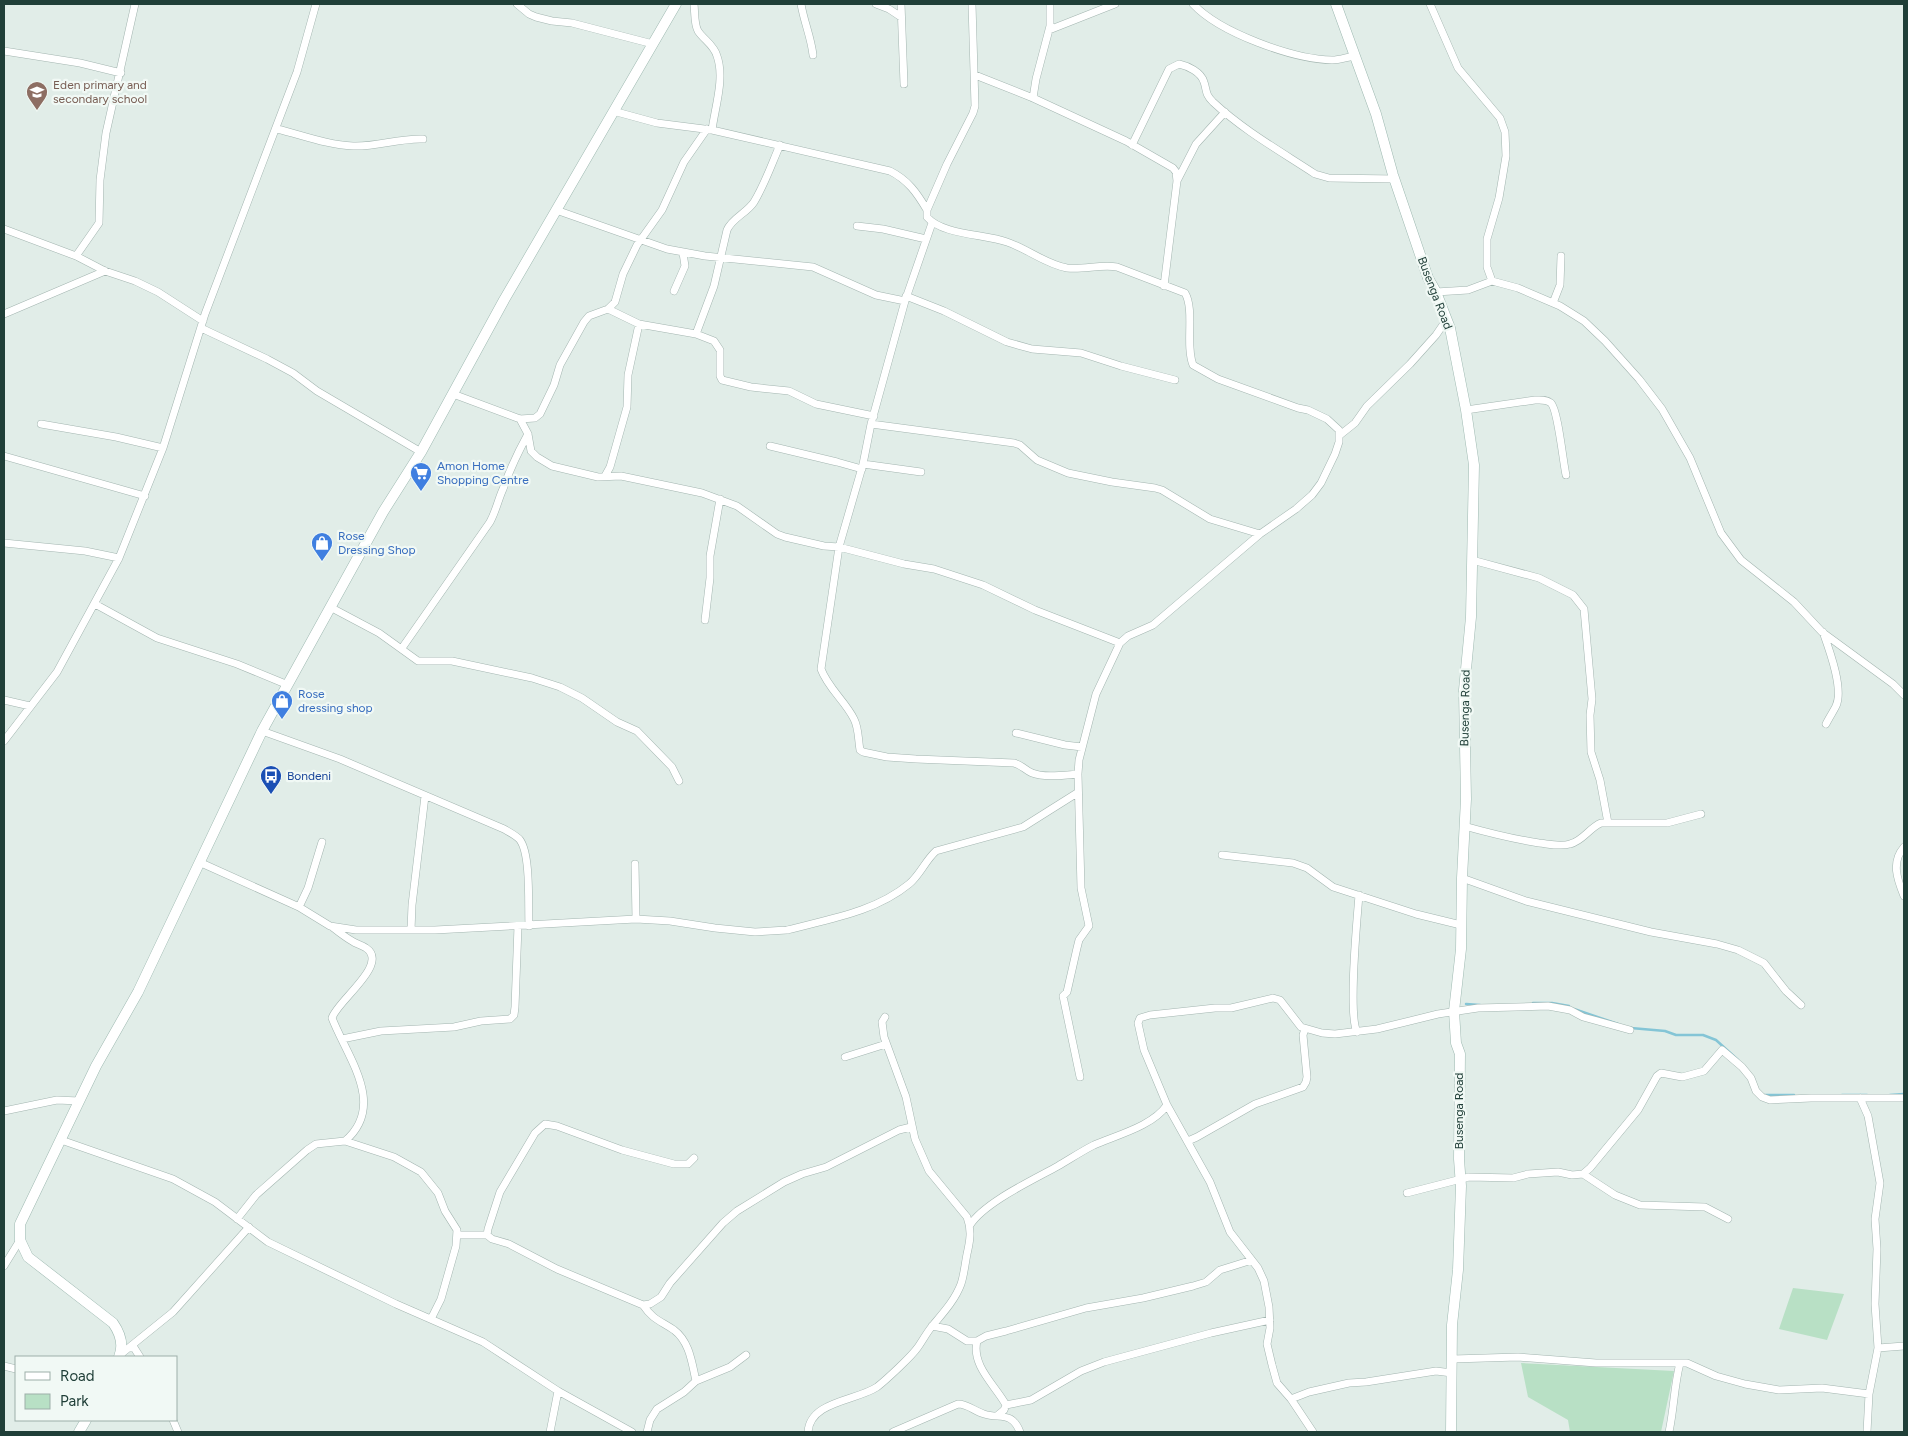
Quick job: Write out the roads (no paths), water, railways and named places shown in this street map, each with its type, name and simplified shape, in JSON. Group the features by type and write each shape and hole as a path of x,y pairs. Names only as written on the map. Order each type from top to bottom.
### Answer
{"main road":[{"path":"120,1356 120,1334 113,1323 28,1257 20,1240 20,1224 96,1066 138,992 262,731 383,512 420,452 504,300 676,4"},
{"name":"Busenga Road","path":"1336,4 1376,114 1395,179 1428,278 1436,292 1447,320 1466,410 1474,465 1471,617 1464,690 1466,799 1461,925 1454,1011 1456,1043 1460,1054 1458,1088 1460,1180 1458,1270 1452,1325 1451,1432"},
{"path":"79,1432 85,1421"}],"street":[{"path":"76,256 99,223 100,180 106,133 136,4"},
{"path":"4,741 57,672 96,604 119,558 163,448 202,325 298,72 316,4"},
{"path":"517,4 520,8 536,17 572,23 653,44"},
{"path":"453,394 520,420 535,418 540,414 560,365 584,322 590,316 608,309 614,302 623,274 640,241 662,210 684,162 709,129 718,93 720,65 715,50 696,26 694,4"},
{"path":"801,4 806,28 812,42 813,55"},
{"path":"876,4 889,9 901,17"},
{"path":"901,4 904,84"},
{"path":"972,4 976,96 974,113 946,164 927,210 926,217 932,223 960,232 1006,241 1057,265 1079,268 1117,267 1185,293 1188,298 1192,361 1196,368 1218,379 1308,410 1327,419 1339,430 1340,435 1335,454 1321,483 1312,495 1284,519 1260,534 1153,624 1128,636 1120,643 1096,694 1082,747 1077,793 1081,888 1089,926 1080,940 1067,992 1063,996 1080,1077"},
{"path":"1033,98 1049,30 1050,4"},
{"path":"1049,30 1115,4"},
{"path":"1193,4 1221,25 1275,48 1330,60 1355,56"},
{"path":"1430,4 1458,68 1500,118 1505,132 1506,156 1499,198 1487,239 1487,268 1492,281"},
{"path":"4,51 80,63 121,73"},
{"path":"1132,145 1169,69 1175,65 1184,65 1200,76 1204,81 1206,94 1225,112 1254,134 1315,174 1329,178 1395,179"},
{"path":"975,75 1033,98 1132,145 1176,172 1177,181 1164,286"},
{"path":"613,112 657,122 709,129 890,172 902,178 911,186 927,210"},
{"path":"1177,181 1196,144 1225,112"},
{"path":"277,129 316,140 348,146 376,144 407,138 423,139"},
{"path":"696,334 714,286 728,226 754,202 780,145"},
{"path":"556,210 640,241 683,253 813,266 876,295 906,298 944,311 1007,342 1032,350 1081,353 1175,380"},
{"path":"932,223 906,298 871,424 863,467 838,547 821,669 824,678 853,716 858,732 860,750 887,757 981,763 1014,763 1021,765 1031,773 1041,775 1078,774"},
{"path":"858,226 883,229 926,239"},
{"path":"4,229 76,256 105,271 135,281 158,292 202,325 293,373 318,391 420,452"},
{"path":"674,292 685,266 683,253"},
{"path":"1553,303 1560,285 1561,256"},
{"path":"4,314 105,271"},
{"path":"1436,292 1468,290 1492,281 1518,288 1553,303 1573,313 1598,334 1653,396 1690,458 1722,533 1741,560 1794,602 1822,632 1893,684 1904,695"},
{"path":"608,309 639,324 696,334 714,341 720,350 720,376 722,380 751,387 789,391 816,404 874,416"},
{"path":"1340,435 1355,423 1367,406 1410,364 1436,336 1447,320"},
{"path":"605,476 610,467 627,407 628,375 639,324"},
{"path":"1466,410 1535,400 1550,402 1556,414 1566,475"},
{"path":"520,420 528,434 532,451 537,457 552,466 598,477 621,476 702,493 738,506 777,534 785,537 934,569 983,585 1035,610 1120,643"},
{"path":"41,424 116,437 163,448"},
{"path":"871,424 1014,443 1020,445 1037,460 1053,467 1104,481 1162,490 1210,519 1260,534"},
{"path":"402,648 490,522 497,510 502,491 516,456 528,434"},
{"path":"770,446 863,467 921,472"},
{"path":"4,456 144,496"},
{"path":"706,620 710,556 720,499"},
{"path":"4,543 85,551 119,558"},
{"path":"1472,560 1538,578 1573,595 1584,609 1592,699 1590,714 1591,752 1600,780 1608,823"},
{"path":"96,604 157,638 237,664 288,684"},
{"path":"330,607 379,633 418,661 452,661 532,678 560,687 582,698 617,722 637,731 672,766 679,781"},
{"path":"1822,632 1828,647 1838,692 1837,705 1826,724"},
{"path":"4,700 30,706"},
{"path":"262,731 340,759 504,829 520,839 524,849 527,871 529,926"},
{"path":"1016,733 1065,745 1082,747"},
{"path":"330,926 363,930 411,930 529,926 636,919 670,921 755,932 787,930 872,906 910,884 926,860 936,851 1023,827 1077,793"},
{"path":"411,930 412,905 425,796"},
{"path":"1464,826 1510,839 1569,845 1579,841 1596,825 1608,823 1667,823 1702,814"},
{"path":"299,907 308,888 322,842"},
{"path":"1903,849 1897,857 1896,868 1897,879 1904,896"},
{"path":"1222,854 1293,863 1307,868 1333,887 1416,914 1461,925"},
{"path":"199,862 299,907 352,942 367,948 372,956 372,964 368,973 334,1012 332,1018 357,1074 363,1098 364,1110 360,1124 345,1141"},
{"path":"635,864 636,919"},
{"path":"1462,878 1526,901 1642,930 1717,944 1738,950 1764,963 1786,991 1801,1005"},
{"path":"1357,1032 1354,1025 1354,996 1359,895"},
{"path":"342,1039 381,1031 454,1027 481,1021 510,1019 514,1015 515,1007 518,926"},
{"path":"1303,1432 1312,1430 1291,1399 1277,1383 1272,1365 1267,1344 1270,1320 1264,1281 1258,1268 1227,1228 1210,1182 1167,1105 1140,1035 1138,1023 1140,1018 1215,1008 1231,1008 1273,998 1280,1000 1287,1006 1296,1022 1305,1029 1335,1034 1377,1030 1454,1011 1478,1008 1558,1007 1570,1010 1584,1017 1630,1030"},
{"path":"808,1432 809,1424 814,1416 825,1408 865,1393 877,1386 917,1349 946,1309 960,1284 969,1243 970,1225 967,1218 930,1171 911,1127 911,1114 882,1028 885,1017"},
{"path":"1188,1141 1255,1104 1303,1087 1307,1077 1303,1035 1305,1029"},
{"path":"845,1057 886,1044"},
{"path":"1407,1193 1469,1177 1513,1178 1536,1173 1558,1172 1572,1175 1583,1174 1638,1110 1657,1076 1661,1073 1682,1077 1704,1070 1722,1050 1742,1067 1751,1078 1756,1091 1762,1097 1770,1100 1904,1098"},
{"path":"1860,1098 1868,1116 1879,1174 1880,1193 1875,1219 1877,1249 1875,1304 1878,1348 1869,1394 1867,1432"},
{"path":"4,1111 57,1100 79,1101"},
{"path":"970,1225 982,1211 1007,1195 1092,1146 1129,1131 1154,1118 1167,1105"},
{"path":"487,1235 500,1192 535,1133 545,1124 557,1126 622,1150 674,1164 688,1164 694,1158"},
{"path":"643,1306 661,1297 670,1283 723,1223 737,1211 784,1182 826,1167 899,1130 911,1127"},
{"path":"61,1140 173,1179 215,1202 268,1242 396,1304 483,1342 558,1390 632,1432"},
{"path":"237,1219 256,1195 316,1144 345,1141 394,1157 421,1172 438,1193 445,1211 457,1230 456,1246 441,1299 431,1319"},
{"path":"1583,1174 1615,1195 1640,1204 1705,1207 1728,1219"},
{"path":"120,1356 173,1312 249,1227"},
{"path":"458,1235 487,1235 557,1269 643,1306 656,1320 674,1330 684,1340 696,1381"},
{"path":"4,1266 20,1240"},
{"path":"932,1326 948,1330 967,1341 977,1341 994,1333 1086,1308 1143,1298 1206,1282 1220,1270 1252,1260"},
{"path":"1006,1405 1031,1400 1057,1383 1104,1362 1211,1333 1270,1320"},
{"path":"977,1341 978,1356 985,1375 1006,1405"},
{"path":"133,1346 139,1356"},
{"path":"1878,1348 1904,1346"},
{"path":"647,1432 650,1420 656,1409 684,1392 696,1381 730,1367 746,1355"},
{"path":"1453,1359 1518,1357 1596,1363 1687,1363 1716,1376 1745,1384 1779,1390 1822,1388 1869,1394"},
{"path":"1669,1432 1674,1409 1675,1382 1680,1363"},
{"path":"1291,1399 1309,1392 1349,1383 1436,1371 1452,1373"},
{"path":"550,1432 558,1390"},
{"path":"893,1432 958,1404 966,1404 984,1414 1007,1416 1013,1421 1020,1432"},
{"path":"998,1415 1004,1410 1006,1405"}],"waterway":[{"path":"1533,1003 1552,1003 1569,1006"},
{"path":"1466,1004 1480,1005"},
{"path":"1574,1009 1618,1024"},
{"path":"1631,1028 1665,1031 1676,1035 1703,1035 1716,1040 1738,1060"},
{"path":"1890,1095 1904,1094"},
{"path":"1765,1095 1794,1095"},
{"path":"1842,1095 1867,1095"}],"place":[{"name":"Eden primary and secondary school","path":"37,111"},
{"name":"Amon Home Shopping Centre","path":"421,492"},
{"name":"Rose Dressing Shop","path":"322,562"},
{"name":"Rose dressing shop","path":"282,720"},
{"name":"Bondeni","path":"271,795"}]}
